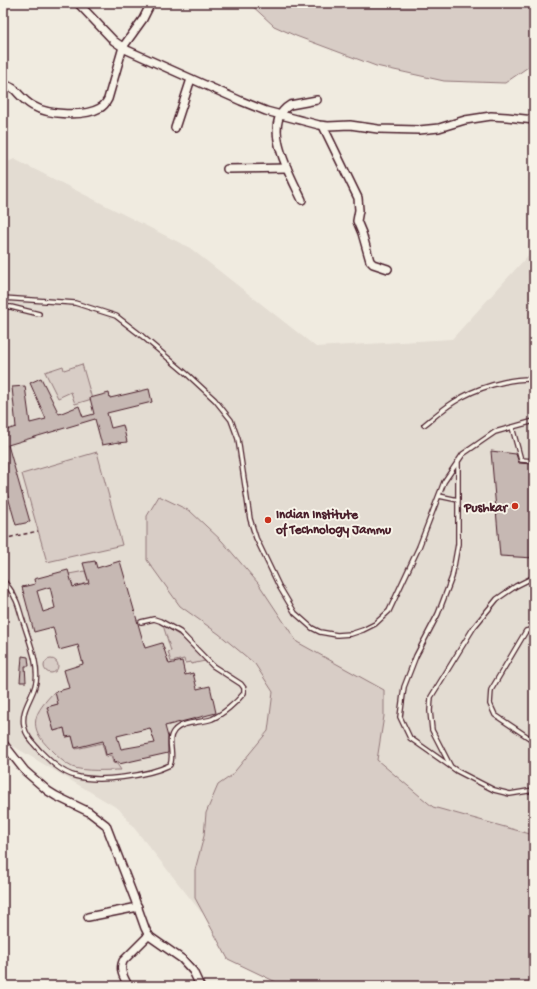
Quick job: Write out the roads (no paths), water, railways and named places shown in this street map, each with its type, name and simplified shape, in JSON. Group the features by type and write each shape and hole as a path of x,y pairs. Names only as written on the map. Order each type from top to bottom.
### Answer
{"street":[{"path":"78,3 109,36 122,47 241,101 280,115 323,126 350,125 378,129 419,130 439,128 465,120 491,116 534,120"},
{"path":"3,84 13,88 30,105 39,110 75,114 98,109 104,106 108,99 122,47 143,19 151,3"},
{"path":"175,128 191,78"},
{"path":"302,200 280,152 277,141 277,131 280,115 286,107 317,100"},
{"path":"323,126 358,198 359,210 357,221 370,261 373,264 388,269"},
{"path":"227,169 287,168"},
{"path":"3,743 25,771 48,791 89,812 106,825 149,935 182,959 193,971 199,981 200,986"},
{"path":"88,917 138,908"},
{"path":"128,986 121,972 123,961 149,935"}],"lane":[{"path":"3,298 75,303 116,316 188,375 215,400 231,420 238,439 250,519 256,538 279,586 295,613 312,628 320,632 337,635 351,634 375,624 389,611 419,547 444,482 463,454 494,432 534,421"},
{"path":"3,307 11,307 39,314"},
{"path":"424,425 454,402 481,389 507,381 534,379"},
{"path":"512,427 521,460 534,461"},
{"path":"458,461 458,544 452,577 438,614 416,656 404,687 400,717 410,738 451,766 494,790 510,794 534,790"},
{"path":"439,496 458,500"},
{"path":"451,766 432,730 430,710 431,697 474,627 497,599 530,579 534,579"},
{"path":"3,580 16,598 34,655 36,685 24,710 24,727 29,739 42,753 64,772 75,776 98,779 135,775 170,765 172,757 171,739 173,732 177,728 218,716 244,693 244,688 241,684 213,666 180,632 154,619 141,622"},
{"path":"534,629 526,631 491,690 490,704 495,715 534,741"}],"place":[{"name":"Pushkar","path":"515,506"},
{"name":"Indian Institute of Technology Jammu","path":"268,520"}]}
